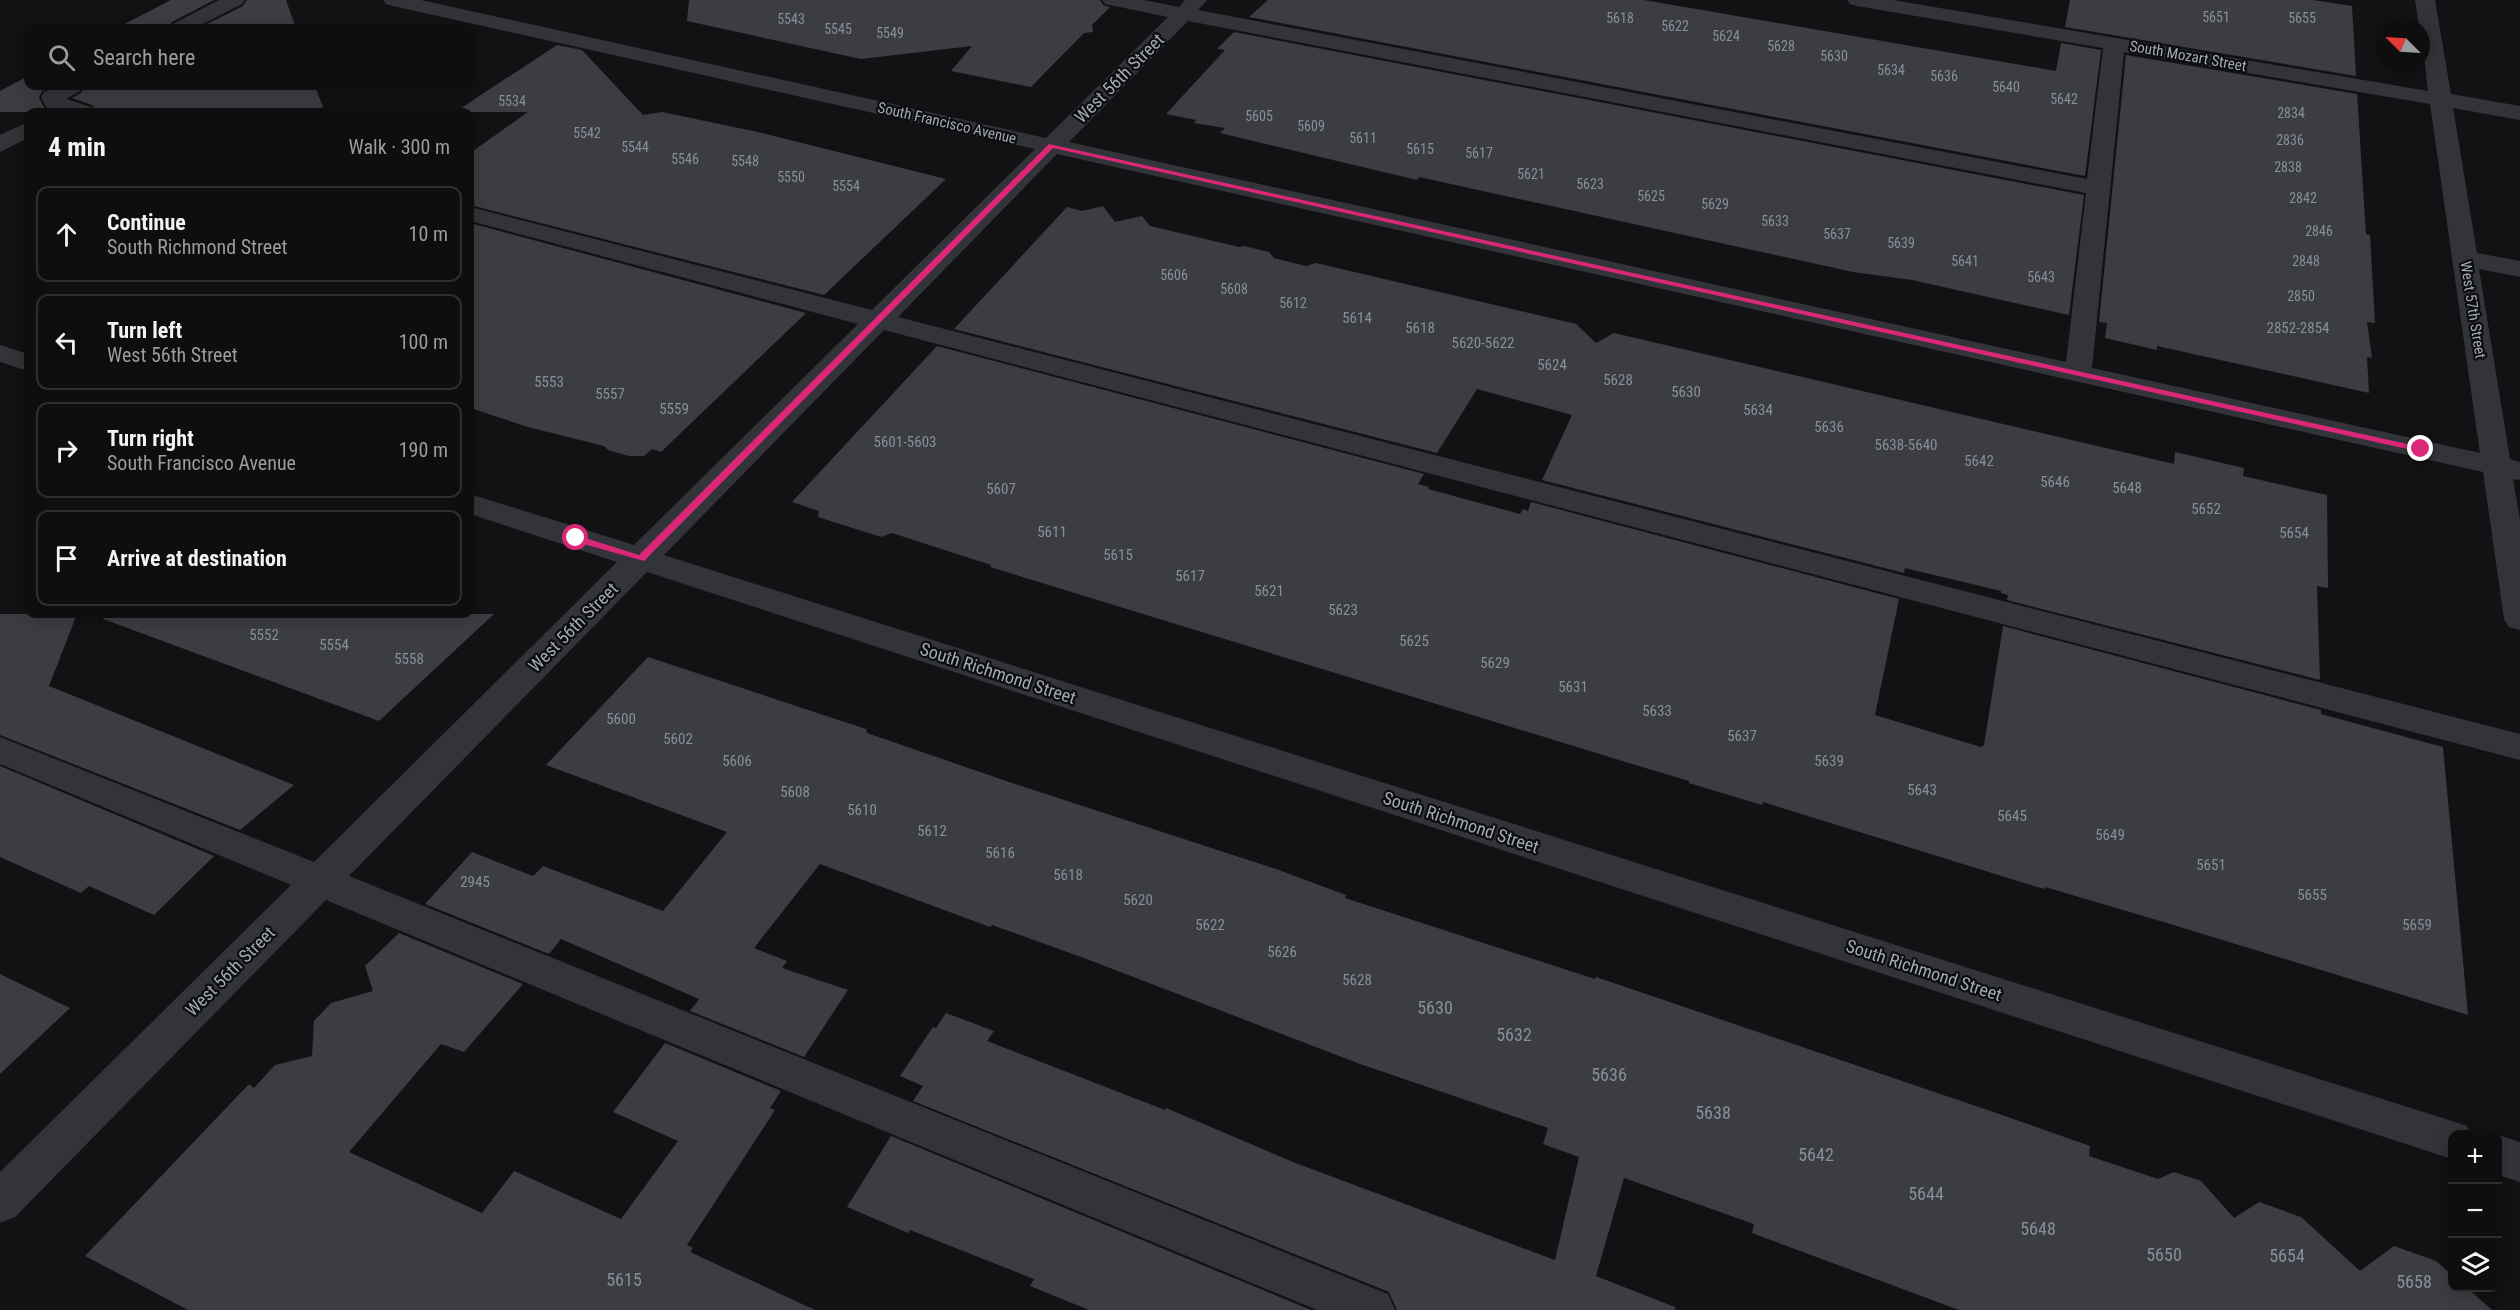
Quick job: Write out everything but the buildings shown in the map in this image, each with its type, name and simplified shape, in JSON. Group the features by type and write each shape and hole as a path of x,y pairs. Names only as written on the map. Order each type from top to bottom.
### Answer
{"street":[{"path":"188,24 235,0"},
{"name":"South Francisco Avenue","path":"393,0 2508,469"},
{"path":"1112,0 1190,7 2097,188"},
{"name":"South Mozart Street","path":"1857,0 2520,113"},
{"name":"West 57th Street","path":"2425,0 2465,259 2508,469 2520,619"},
{"name":"West 56th Street","path":"0,1202 1190,7"},
{"path":"2078,374 2114,44"},
{"path":"65,90 52,98 54,102 65,108"},
{"path":"0,145 24,131"},
{"path":"474,215 2520,747"},
{"path":"2465,259 2520,269"},
{"path":"0,353 24,362"},
{"name":"South Richmond Street","path":"474,505 2448,1139"},
{"path":"0,750 1372,1310"},
{"path":"2502,1156 2520,1162"}],"route":[{"path":"576,538 641,559 1051,146 2421,449"}]}
